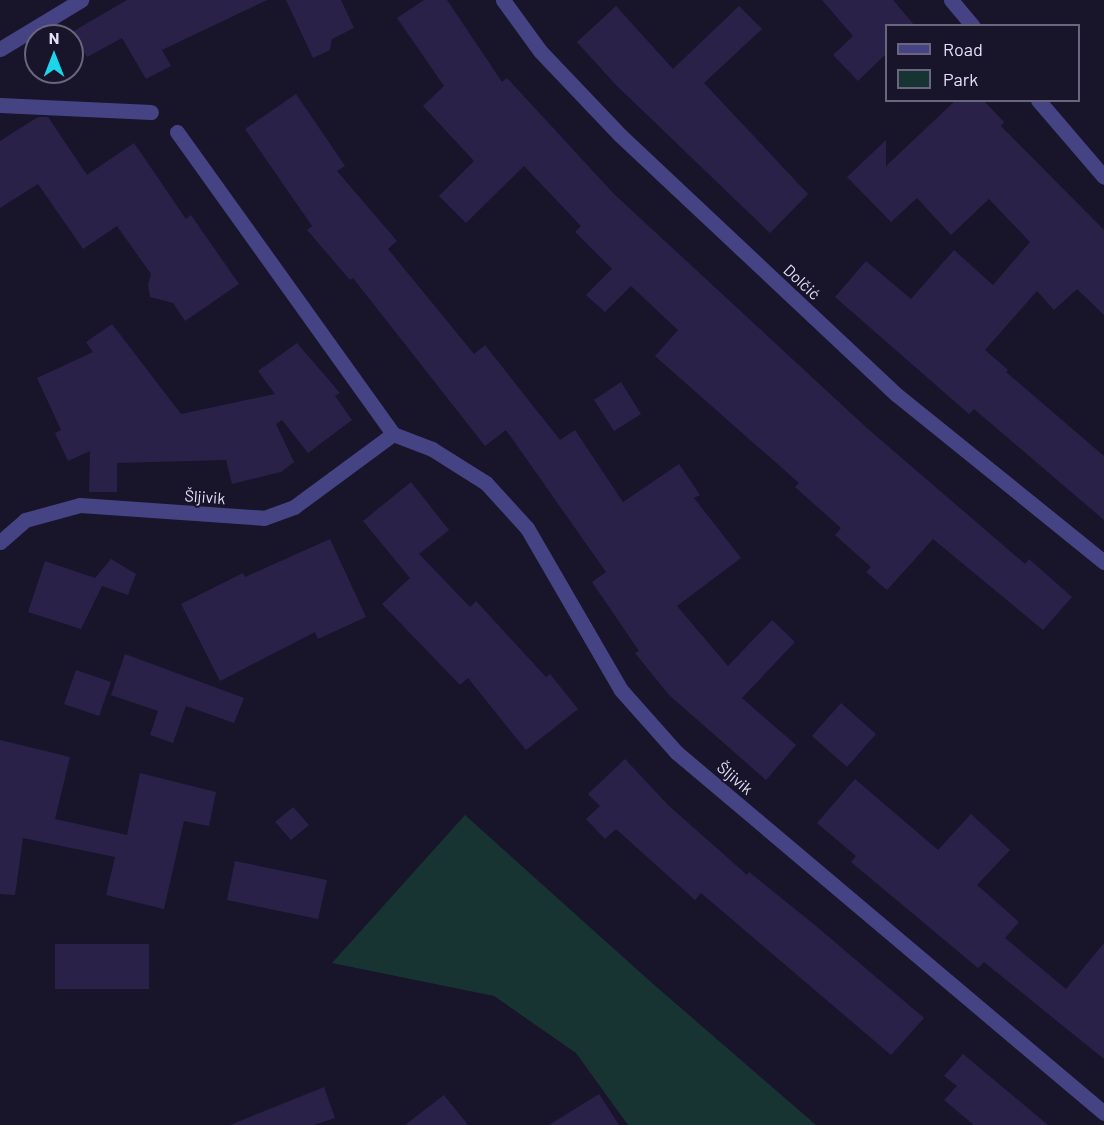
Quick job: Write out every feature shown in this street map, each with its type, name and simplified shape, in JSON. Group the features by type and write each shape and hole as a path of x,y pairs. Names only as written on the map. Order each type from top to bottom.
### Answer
{"street":[{"path":"0,49 81,0"},
{"name":"Dolčić","path":"503,0 540,51 621,136 897,395 1104,562"},
{"path":"951,0 971,24"},
{"path":"1040,102 1104,177"},
{"path":"0,105 151,112"},
{"path":"177,132 393,434"},
{"name":"Šljivik","path":"0,542 25,520 80,505 264,518 294,507 393,434 432,449 486,483 527,528 621,690 676,752 1104,1113"}],"green space":[{"path":"465,815 652,983 816,1125 628,1125 576,1053 494,996 332,963"}],"building":[{"path":"127,0 267,0 162,50 171,66 146,79 122,38 87,57 84,52 84,25"},
{"path":"286,0 341,0 354,28 332,39 330,50 313,58"},
{"path":"424,0 447,0 502,82 507,78 614,194 868,429 1025,564 1029,559 1072,597 1043,630 933,539 887,590 866,572 871,567 835,535 841,528 795,487 799,483 655,356 678,330 631,286 605,312 586,295 612,269 575,232 581,226 524,166 466,223 439,196 474,161 423,106 444,86 397,18"},
{"path":"822,0 893,0 913,24 885,24 885,55 858,81 833,55 853,36"},
{"path":"616,6 673,69 739,6 762,29 704,83 808,194 770,233 615,84 577,42"},
{"path":"296,94 345,166 337,171 397,241 388,249 474,354 485,345 560,440 575,430 623,502 679,464 700,495 694,498 741,558 677,606 728,666 772,620 795,642 742,698 796,745 766,780 669,695 635,653 639,651 592,582 606,572 506,430 485,446 353,278 350,280 307,230 312,226 245,129"},
{"path":"954,102 985,102 1004,122 1001,126 1104,230 1104,315 1077,289 1054,310 1037,291 985,350 1008,370 1006,372 1104,456 1104,520 974,409 969,414 835,297 866,261 911,299 954,250 993,285 1030,242 989,199 951,235 917,198 891,222 847,177 886,140 886,166"},
{"path":"38,117 48,117 87,175 134,143 186,219 191,215 239,284 185,321 173,303 150,297 148,285 151,274 117,226 83,249 38,184 0,208 0,141"},
{"path":"112,324 181,414 275,394 258,371 297,343 340,393 335,396 352,420 308,453 282,420 276,424 294,462 281,472 232,484 226,460 117,463 117,492 89,492 90,451 68,461 55,433 61,430 37,378 93,352 86,342"},
{"path":"621,382 641,414 614,431 594,400"},
{"path":"411,482 449,530 419,554 470,607 476,601 546,677 550,674 578,709 526,750 468,678 460,685 382,604 410,578 363,521"},
{"path":"330,539 366,617 318,639 315,632 220,681 181,604 243,573 245,577"},
{"path":"111,559 136,574 128,595 102,586 81,629 28,612 45,561 95,578"},
{"path":"125,654 244,698 234,723 186,706 173,743 150,735 158,711 111,695"},
{"path":"76,670 111,682 99,716 64,704"},
{"path":"841,703 876,734 847,767 812,736"},
{"path":"0,740 70,757 55,819 127,835 140,773 216,792 209,826 184,821 164,909 106,895 115,857 23,838 15,895 0,894"},
{"path":"625,759 668,805 747,875 749,872 816,926 924,1018 891,1055 701,893 695,900 616,829 605,839 586,819 600,806 588,794"},
{"path":"855,779 938,850 971,814 1010,850 977,885 1019,922 1005,938 1066,989 1104,943 1104,1059 984,962 978,968 851,862 856,856 817,823"},
{"path":"293,807 309,825 291,840 275,822"},
{"path":"235,861 327,880 318,919 227,900"},
{"path":"55,944 149,944 149,989 55,989"},
{"path":"963,1054 1048,1125 974,1125 944,1100 957,1086 944,1076"},
{"path":"324,1087 335,1118 314,1125 230,1125"},
{"path":"599,1094 619,1125 549,1125"},
{"path":"444,1095 468,1125 405,1125"}]}
